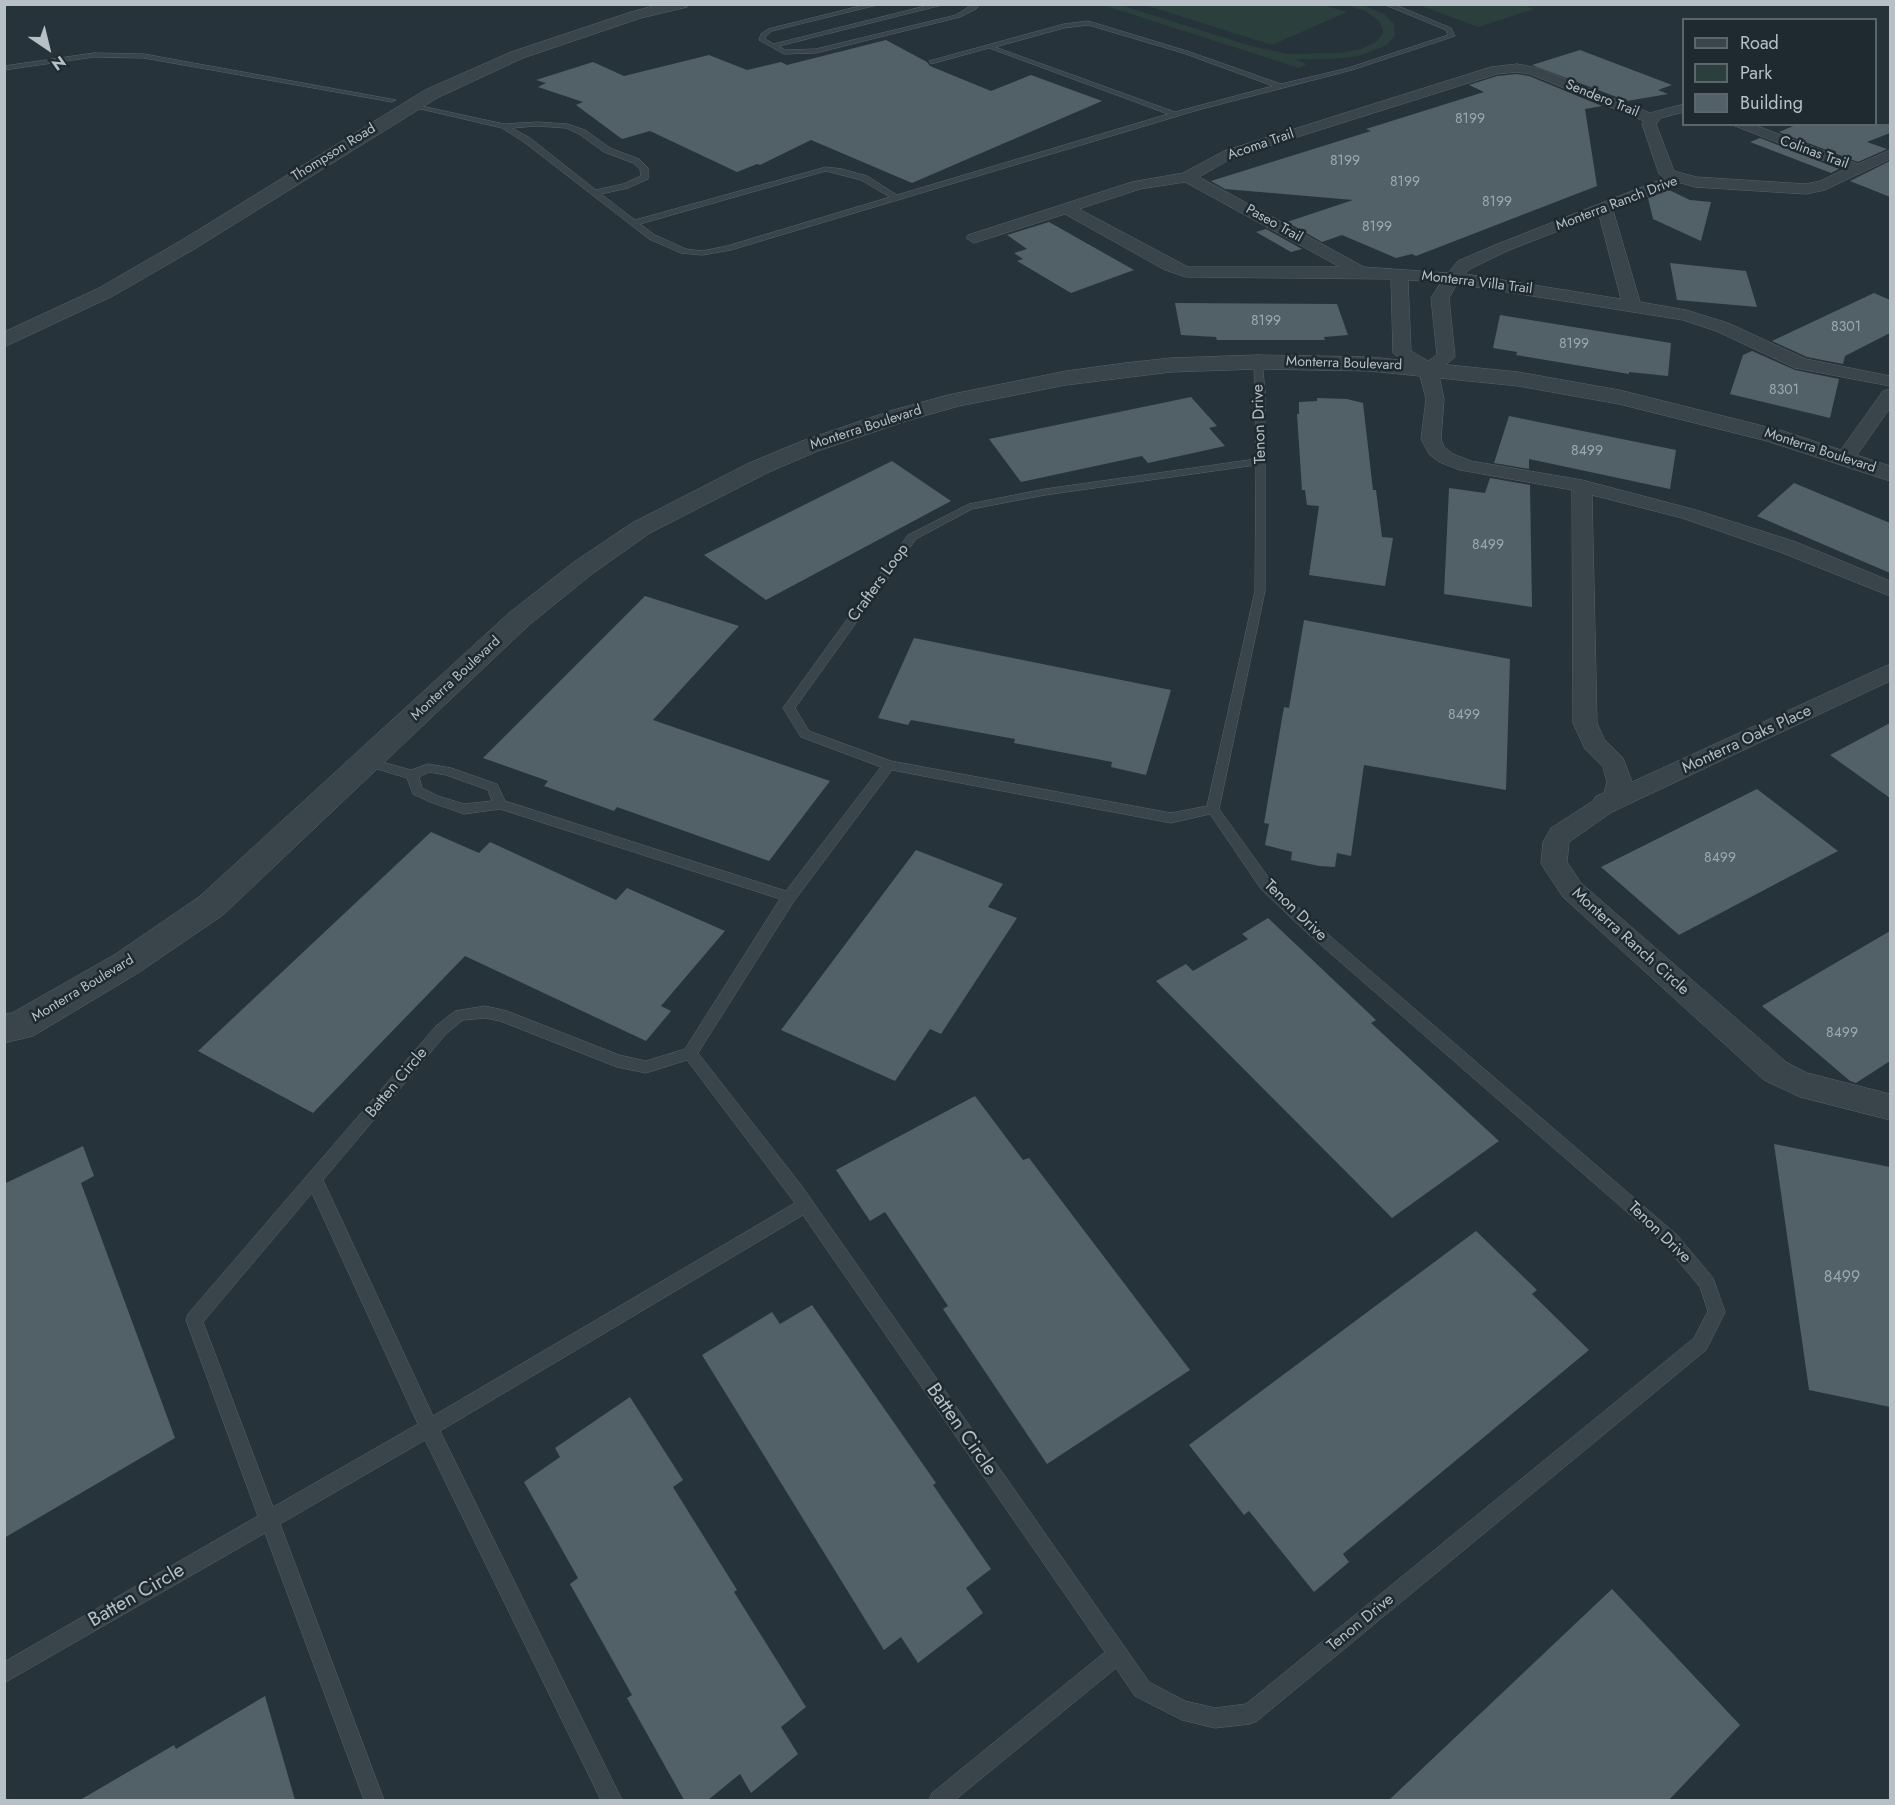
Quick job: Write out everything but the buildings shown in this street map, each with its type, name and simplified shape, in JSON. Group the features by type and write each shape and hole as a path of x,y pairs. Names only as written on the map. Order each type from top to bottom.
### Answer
{"street":[{"name":"Thompson Road","path":"6,329 499,50 573,24 642,4"},
{"name":"Thompson Road","path":"6,329 28,331 106,292 189,244 402,103 517,55 587,30 659,7 682,4"},
{"name":"Sendero Trail","path":"1517,68 1533,72 1652,119 1649,124 1667,174 1680,178"},
{"name":"Acoma Trail","path":"974,238 1137,185 1187,177 1229,154 1496,70 1517,68"},
{"path":"1652,119 1662,112 1682,108"},
{"name":"Colinas Trail","path":"1742,126 1858,169"},
{"name":"Monterra Ranch Drive","path":"1428,369 1446,357 1440,298 1452,278 1464,265 1501,248 1680,178 1695,182 1806,189 1826,185 1890,154"},
{"name":"Paseo Trail","path":"1187,177 1361,272"},
{"name":"Monterra Villa Trail","path":"1066,208 1186,272 1361,272 1452,278 1695,318 1722,327 1801,364 1890,381"},
{"path":"1605,208 1632,306"},
{"path":"1400,274 1402,353 1428,369 1435,399 1431,439 1440,454 1467,466 1582,486 1640,500 1739,529 1828,562 1890,589"},
{"path":"1401,304 1441,307"},
{"name":"Monterra Boulevard","path":"10,1034 126,964 211,906 519,619 584,568 641,528 758,468 850,431 956,400 1078,376 1171,365 1257,362 1331,363 1428,369 1518,379 1619,397 1733,424 1890,474"},
{"path":"1845,458 1890,395"},
{"name":"Monterra Ranch Circle","path":"1582,486 1585,723 1589,736 1614,764 1620,782 1618,794 1613,800 1605,802 1602,807 1560,835 1556,842 1554,862 1572,890 1775,1071 1800,1084 1890,1107"},
{"name":"Monterra Oaks Place","path":"1602,807 1890,672"}],"lane":[{"path":"878,4 770,30 763,34 762,40 784,52 816,51 958,15 974,8 977,4"},
{"path":"772,46 943,4"},
{"path":"504,126 527,140 652,237 684,251 702,253 728,248 1175,114 1350,69 1452,36 1449,29 1386,4"},
{"path":"931,62 1064,26 1088,23 1164,46 1282,87"},
{"path":"990,46 998,51 1175,114"},
{"path":"4,68 94,55 144,56 402,103 504,126 537,124 567,126 582,132 607,150 636,161 644,168 645,177 625,186 594,193"},
{"path":"634,223 826,170 842,171 864,178 895,197"},
{"name":"Tenon Drive","path":"1117,1655 1142,1689 1182,1710 1215,1718 1250,1714 1700,1344 1717,1312 1707,1283 1671,1240 1304,921 1266,885 1213,809 1260,591 1261,461 1260,391 1257,362"},
{"name":"Crafters Loop","path":"1213,809 1171,818 889,765 804,734 789,708 912,537 969,507 1045,492 1261,461"},
{"path":"368,762 412,775 428,768 447,771 493,787 500,804"},
{"path":"690,1053 789,897 889,765"},
{"path":"412,775 417,791 434,799 464,808 500,804 789,897"},
{"name":"Batten Circle","path":"374,1800 194,1320 441,1030 460,1016 485,1012 502,1015 616,1060 646,1067 690,1053 805,1205 1117,1655"},
{"path":"314,1179 429,1428 612,1800"},
{"name":"Batten Circle","path":"4,1673 429,1428 805,1205"},
{"path":"939,1800 1117,1655"}],"green space":[{"path":"1520,4 1534,9 1478,27 1419,5"},
{"path":"1103,5 1120,5 1251,46 1288,54 1340,53 1361,49 1376,42 1383,33 1378,20 1365,11 1347,5 1363,5 1384,14 1394,24 1395,35 1387,45 1359,56 1294,59 1307,64 1299,68"},
{"path":"1145,5 1322,5 1347,12 1272,45"}]}
